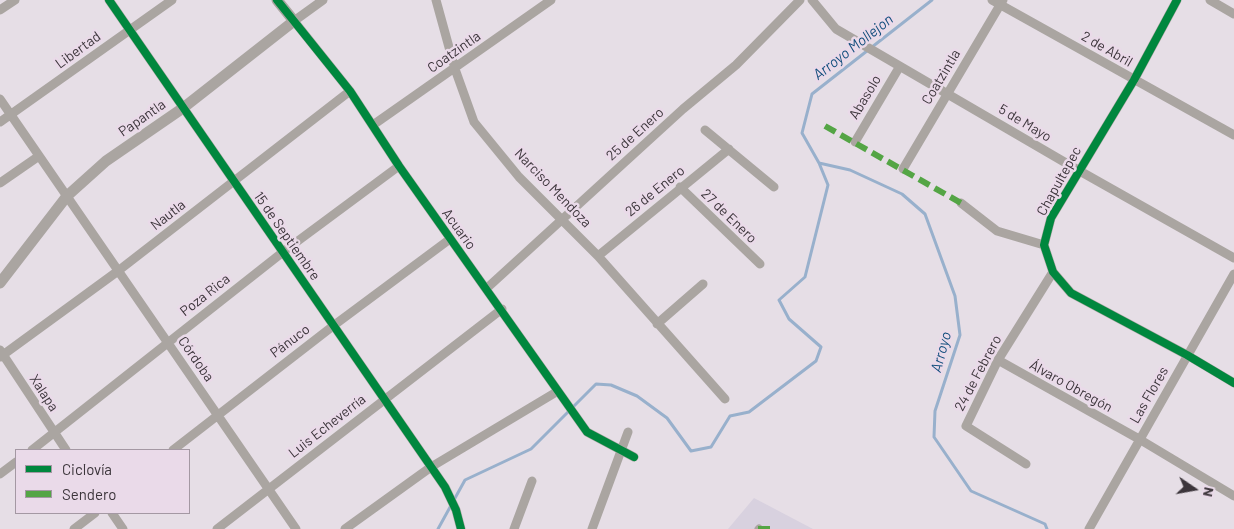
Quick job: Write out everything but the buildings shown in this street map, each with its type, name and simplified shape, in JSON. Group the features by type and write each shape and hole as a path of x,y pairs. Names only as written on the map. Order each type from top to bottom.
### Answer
{"street":[{"path":"0,10 15,0"},
{"name":"15 de Septiembre","path":"109,0 445,487 456,510 461,529"},
{"name":"Libertad","path":"0,122 172,0"},
{"name":"Acuario","path":"277,0 350,91 399,166 587,432 634,457"},
{"name":"Papantla","path":"0,282 66,196 106,161 183,108 323,0"},
{"name":"Narciso Mendoza","path":"436,0 455,69 474,122 519,177 598,256 725,399"},
{"name":"Coatzintla","path":"373,125 551,0"},
{"name":"25 de Enero","path":"487,288 683,109 736,65 800,0"},
{"name":"5 de Mayo","path":"812,0 836,29 1078,170 1234,258"},
{"name":"Chapultepec","path":"1044,245 1051,218 1078,170 1134,80 1177,0"},
{"path":"1210,0 1234,14"},
{"name":"Coatzintla","path":"903,168 999,1"},
{"name":"2 de Abril","path":"999,1 1134,80 1234,135"},
{"name":"Abasolo","path":"855,142 900,66"},
{"name":"Nautla","path":"1,354 118,271 350,91"},
{"name":"Córdoba","path":"0,100 296,529"},
{"path":"705,130 774,187"},
{"name":"26 de Enero","path":"598,256 680,187 729,149"},
{"path":"0,183 39,156"},
{"name":"Poza Rica","path":"33,449 283,252 399,166"},
{"name":"27 de Enero","path":"680,187 760,264"},
{"path":"961,203 997,231 1044,245 1053,272 1072,293 1188,355 1234,383"},
{"name":"Pánuco","path":"174,449 217,414 450,239"},
{"name":"24 de Febrero","path":"1026,464 966,426 998,360 1053,272"},
{"name":"Las Flores","path":"1089,529 1234,274"},
{"path":"657,324 703,284"},
{"name":"Luis Echeverría","path":"217,529 384,398 502,310"},
{"name":"Xalapa","path":"1,354 65,449"},
{"name":"Álvaro Obregón","path":"998,360 1234,496"},
{"path":"345,529 431,467 558,391"},
{"path":"592,529 628,432"},
{"path":"0,474 15,463"},
{"path":"514,529 532,481"},
{"path":"74,529 94,514"},
{"path":"113,514 123,529"}],"shaded area":[{"path":"754,498 813,529 728,529"}],"waterway":[{"name":"Arroyo Mollejon","path":"438,529 465,480 531,449 596,384 611,385 637,396 667,418 691,451 711,447 730,416 749,412 816,361 821,347 789,319 779,300 805,277 828,185 819,163 802,133 812,94 932,0"},
{"name":"Arroyo","path":"819,163 850,170 902,194 925,214 955,296 960,335 935,411 934,437 971,491 1045,524 1047,529"}],"marked path":[{"path":"825,126 961,203"},
{"path":"758,529 772,529"}],"cycle path":[{"path":"109,0 445,487 456,510 461,529"},
{"path":"277,0 350,91 399,166 587,432 634,457"},
{"path":"1177,0 1134,80 1051,218 1044,245 1053,272 1071,293 1187,355 1234,383"}]}
